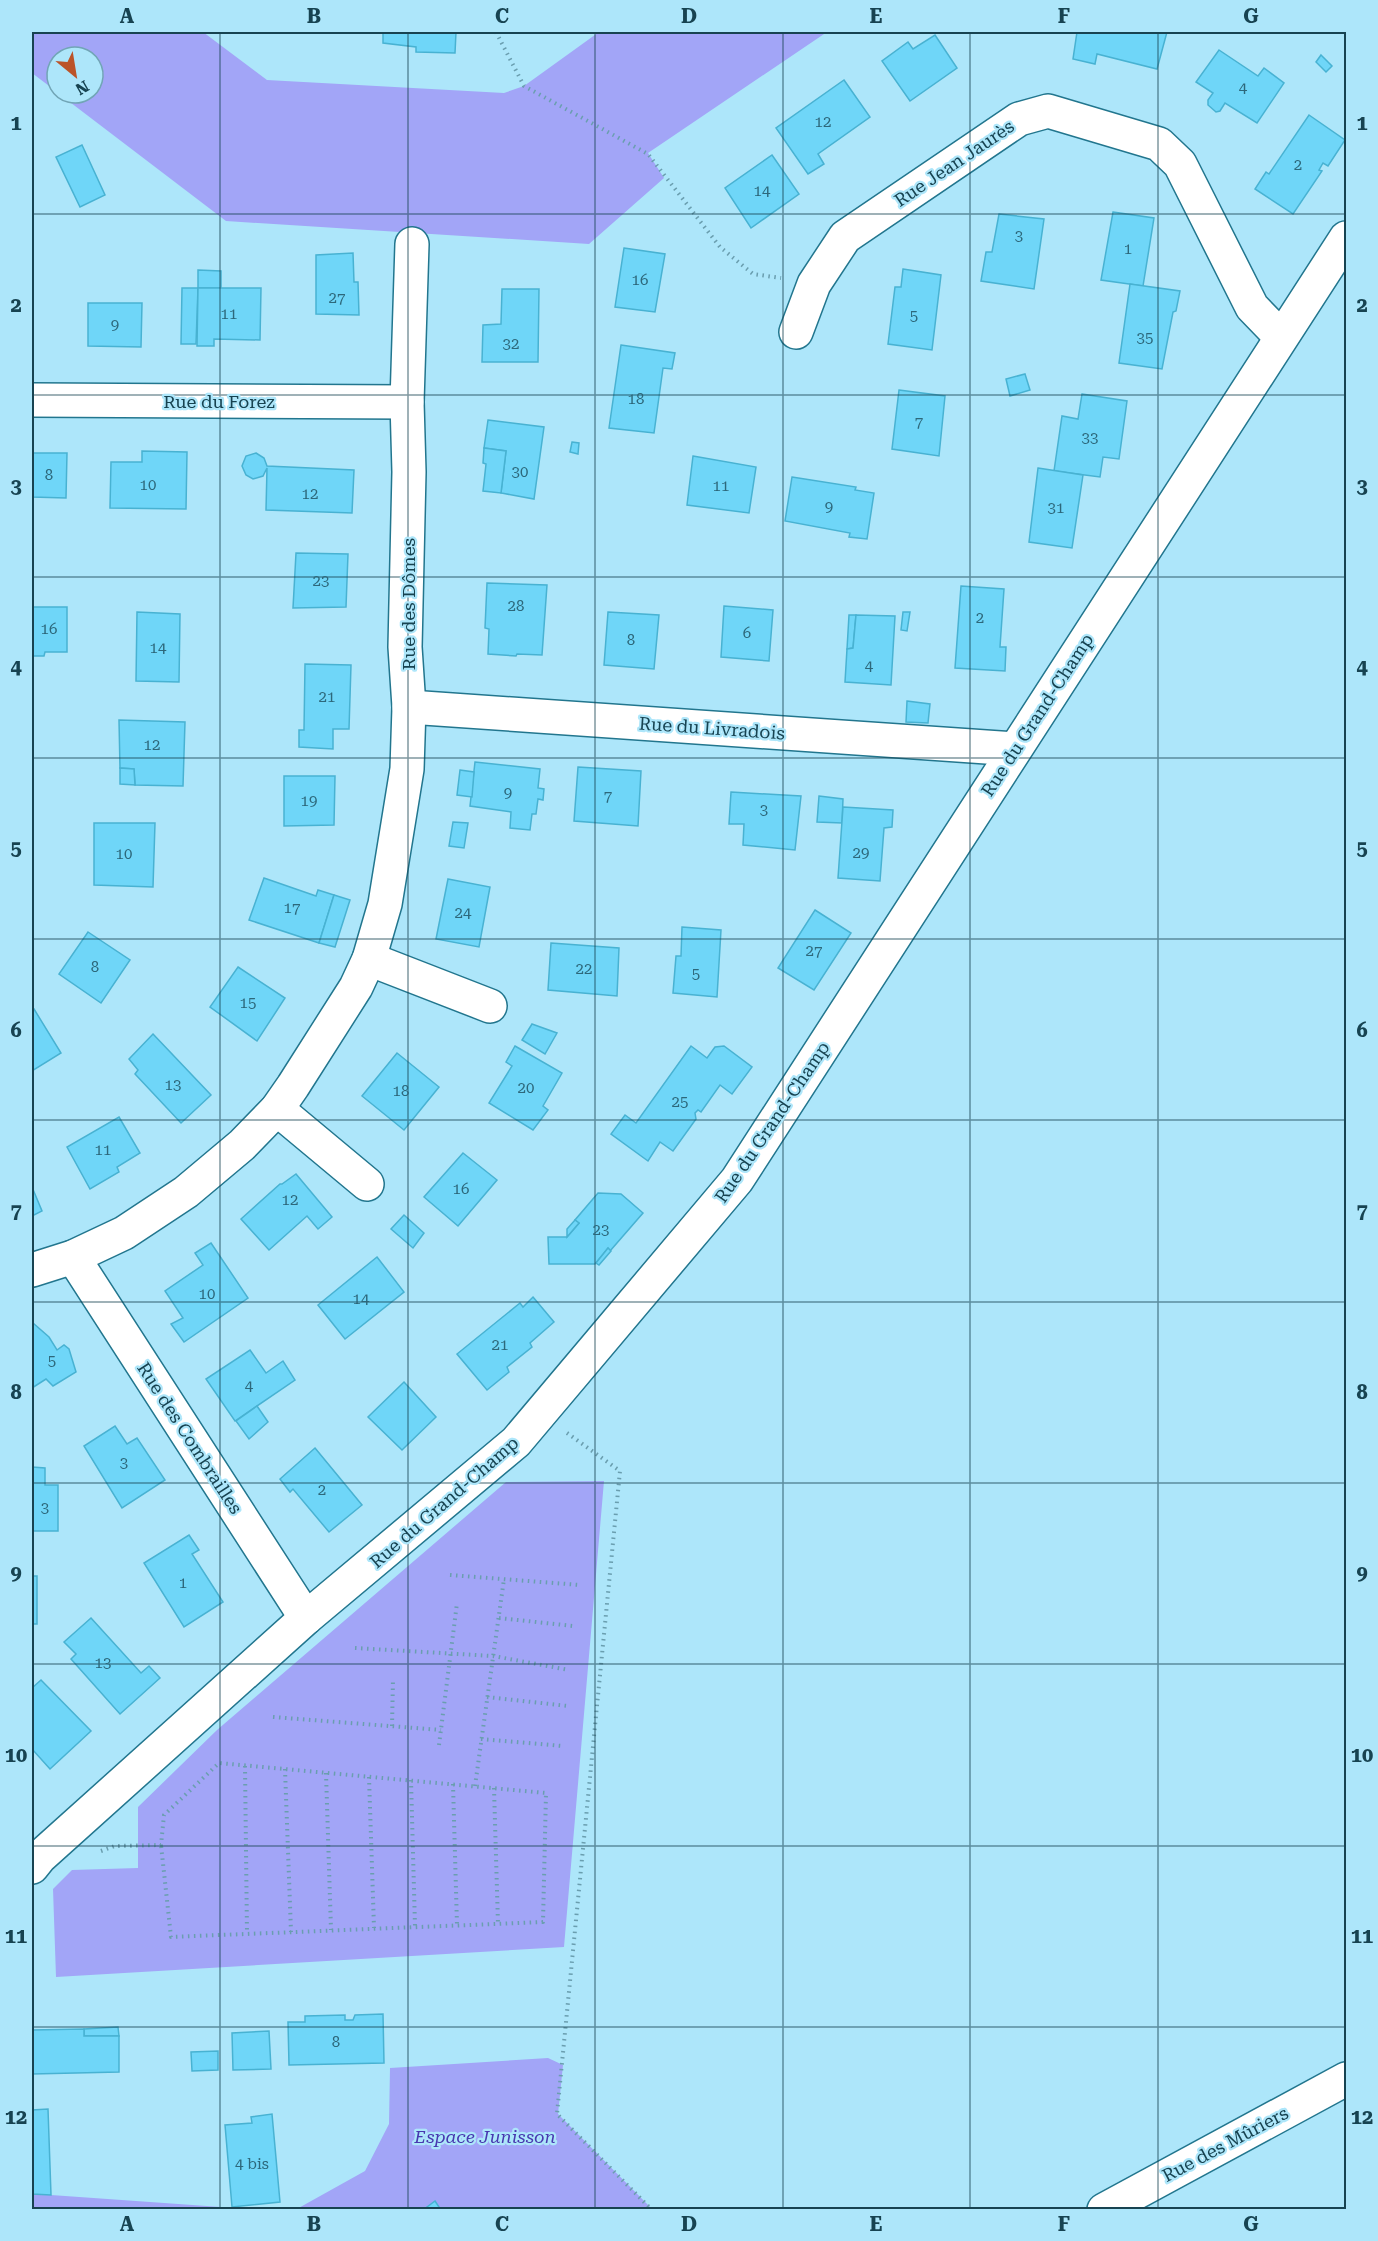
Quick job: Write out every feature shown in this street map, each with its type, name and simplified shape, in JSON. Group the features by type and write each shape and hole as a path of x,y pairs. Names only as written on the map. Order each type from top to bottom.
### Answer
{"street":[{"name":"Rue Jean Jaurès","path":"796,332 814,284 845,237 1019,119 1048,111 1159,144 1180,164 1252,307 1281,337"},
{"name":"Rue du Grand-Champ","path":"32,1867 40,1857 306,1618 516,1442 737,1180 1347,238"},
{"name":"Rue des Dômes","path":"32,1270 73,1257 124,1233 186,1192 242,1145 276,1108 356,987 369,959 385,904 407,769 409,707 405,647 409,472 407,402 412,244"},
{"name":"Rue du Forez","path":"32,400 407,402"},
{"name":"Rue du Livradois","path":"409,707 1015,749"},
{"path":"369,959 490,1006"},
{"path":"276,1108 367,1184"},
{"name":"Rue des Combrailles","path":"73,1257 306,1618"},
{"name":"Rue des Mûriers","path":"1104,2210 1347,2079"}],"path":[{"path":"496,32 524,87 648,154 720,248 753,274 814,284"},
{"path":"540,1413 620,1471 557,2114 652,2210"},
{"path":"450,1575 580,1585"},
{"path":"475,1786 504,1579"},
{"path":"439,1745 457,1603"},
{"path":"499,1618 573,1626"},
{"path":"355,1648 493,1656 569,1670"},
{"path":"392,1726 393,1679"},
{"path":"487,1697 568,1706"},
{"path":"273,1717 441,1730"},
{"path":"481,1739 563,1746"},
{"path":"219,1763 453,1784 546,1793 543,1922 171,1937 161,1845 164,1815 219,1763"},
{"path":"245,1766 247,1934"},
{"path":"285,1769 291,1932"},
{"path":"326,1773 331,1930"},
{"path":"369,1777 374,1928"},
{"path":"411,1780 415,1926"},
{"path":"453,1784 457,1925"},
{"path":"494,1788 498,1923"},
{"path":"93,1854 115,1846 161,1845"}],"green space":[{"path":"32,32 203,32 267,80 504,93 524,86 599,32 827,32 648,153 664,178 589,244 226,221 74,105 105,105 105,45 45,45 45,83 32,73"},
{"path":"604,1481 564,1947 56,1977 53,1889 72,1870 138,1868 138,1807 217,1730 506,1482"},
{"name":"Espace Junisson","path":"548,2058 563,2065 558,2114 652,2209 295,2210 365,2171 389,2124 390,2068"},
{"path":"32,2194 51,2195 249,2209 32,2209"}],"building":[{"path":"383,32 456,32 455,53 416,52 416,47 383,43"},
{"path":"1077,32 1167,32 1157,69 1097,54 1095,64 1073,59"},
{"path":"935,35 957,68 910,101 882,61 908,42 913,49"},
{"path":"1219,50 1258,76 1264,68 1284,83 1257,123 1225,103 1220,111 1216,112 1208,105 1208,100 1213,93 1196,82"},
{"path":"1321,55 1332,66 1326,72 1316,62"},
{"path":"844,80 870,117 818,154 824,164 808,174 776,128"},
{"path":"1309,115 1345,140 1328,166 1323,163 1319,170 1322,171 1293,214 1255,189 1266,172 1269,174"},
{"path":"82,145 105,195 80,207 56,157"},
{"path":"772,155 799,194 751,228 725,188"},
{"path":"1113,212 1154,218 1143,286 1101,280"},
{"path":"999,214 1044,219 1034,289 981,281 986,252 992,252"},
{"path":"624,248 665,254 655,312 615,307"},
{"path":"353,253 354,282 358,282 359,315 316,314 316,255"},
{"path":"903,269 941,275 932,350 888,344 895,287 901,287"},
{"path":"198,270 221,271 221,288 198,288"},
{"path":"1130,284 1180,291 1176,311 1173,312 1162,369 1119,363"},
{"path":"182,288 198,288 196,344 181,344"},
{"path":"198,288 261,288 260,340 214,339 214,346 197,346"},
{"path":"502,289 539,289 538,362 482,362 483,325 501,324"},
{"path":"88,303 142,303 141,347 88,346"},
{"path":"621,345 675,353 672,369 663,368 654,433 609,428"},
{"path":"1025,374 1030,390 1010,396 1006,379"},
{"path":"899,390 945,396 939,456 892,449"},
{"path":"1082,394 1127,401 1119,459 1103,457 1100,477 1054,471 1062,416 1078,419"},
{"path":"488,420 544,427 534,499 501,493 506,451 484,448"},
{"path":"572,442 579,443 578,454 570,452"},
{"path":"484,448 506,451 501,493 483,491 486,464 483,463"},
{"path":"142,451 187,452 186,509 110,508 111,462 142,462"},
{"path":"32,453 67,453 66,498 32,497"},
{"path":"256,453 264,458 267,466 354,470 352,513 266,510 267,468 263,476 253,479 246,475 242,466 246,456"},
{"path":"693,456 756,467 749,513 687,505"},
{"path":"1038,468 1083,475 1072,548 1029,542"},
{"path":"792,477 856,487 855,490 874,493 867,539 849,537 850,533 785,521"},
{"path":"296,553 348,554 346,607 293,608"},
{"path":"487,583 547,585 542,655 488,654 489,629 485,628"},
{"path":"961,586 1004,589 1000,647 1006,647 1005,671 955,668"},
{"path":"724,606 773,610 769,661 721,657"},
{"path":"32,607 67,607 67,652 45,652 44,656 32,656"},
{"path":"137,612 180,614 179,682 136,681"},
{"path":"608,612 659,615 654,669 604,665"},
{"path":"903,612 910,612 907,631 901,630"},
{"path":"849,615 856,615 853,648 847,649"},
{"path":"856,615 895,616 891,685 845,682 847,649 853,648"},
{"path":"305,664 351,665 349,729 333,729 333,749 299,747 299,730 304,730"},
{"path":"907,701 930,704 928,723 906,722"},
{"path":"119,720 185,722 183,786 135,785 134,769 120,768"},
{"path":"475,762 540,769 538,788 544,789 543,800 538,799 536,814 532,814 530,830 510,828 511,812 470,806"},
{"path":"578,767 641,771 638,826 574,821"},
{"path":"120,768 134,769 135,785 120,784"},
{"path":"460,770 474,772 472,797 457,795"},
{"path":"284,776 335,776 334,825 284,826"},
{"path":"731,792 801,796 795,850 743,845 744,824 729,824"},
{"path":"819,796 843,799 842,823 817,822"},
{"path":"843,807 893,810 892,827 884,828 880,881 838,878"},
{"path":"453,822 468,823 464,848 449,846"},
{"path":"94,823 155,823 153,887 94,885"},
{"path":"264,878 316,896 318,890 334,895 319,943 249,920"},
{"path":"448,879 490,887 479,947 436,939"},
{"path":"334,895 350,900 335,947 319,943"},
{"path":"815,910 851,933 814,990 778,968"},
{"path":"682,927 721,930 717,997 673,993 676,956 681,956"},
{"path":"88,932 130,960 101,1003 59,974"},
{"path":"551,943 619,948 617,996 548,990"},
{"path":"238,967 285,998 257,1041 210,1007"},
{"path":"34,1009 61,1053 32,1071 32,1010"},
{"path":"532,1024 557,1033 545,1054 522,1040"},
{"path":"153,1034 211,1095 181,1123 135,1074 138,1070 129,1059"},
{"path":"515,1046 562,1073 543,1106 548,1110 533,1130 489,1103 512,1066 506,1062"},
{"path":"691,1046 707,1058 715,1047 724,1046 752,1067 732,1094 720,1085 701,1112 698,1110 695,1113 696,1119 673,1151 660,1142 648,1161 611,1134 625,1115 636,1123"},
{"path":"397,1053 439,1087 404,1130 362,1096"},
{"path":"119,1117 140,1153 117,1167 119,1172 90,1189 67,1147"},
{"path":"463,1153 497,1180 458,1226 424,1197"},
{"path":"296,1174 332,1217 318,1229 307,1216 269,1250 241,1219 280,1184"},
{"path":"32,1187 42,1211 32,1216"},
{"path":"598,1193 621,1194 643,1213 610,1251 608,1248 595,1264 549,1264 548,1237 567,1237 579,1223 575,1220"},
{"path":"404,1215 424,1233 413,1248 391,1229"},
{"path":"575,1220 579,1223 567,1237 567,1229"},
{"path":"211,1243 248,1298 184,1342 171,1324 183,1318 165,1291 203,1265 195,1253"},
{"path":"608,1248 611,1251 599,1265 596,1263"},
{"path":"377,1257 404,1292 345,1339 318,1305"},
{"path":"533,1297 554,1322 530,1343 532,1347 507,1367 509,1372 487,1390 457,1354 520,1303 523,1307"},
{"path":"33,1323 49,1337 57,1350 64,1345 69,1349 76,1372 53,1386 46,1379 32,1388"},
{"path":"250,1350 266,1373 283,1361 295,1380 235,1421 206,1379"},
{"path":"404,1382 436,1417 402,1450 368,1417"},
{"path":"257,1406 268,1422 249,1439 236,1421"},
{"path":"115,1426 127,1444 137,1438 165,1480 122,1508 84,1446"},
{"path":"315,1448 362,1505 329,1532 293,1489 290,1492 280,1479"},
{"path":"32,1467 45,1468 45,1485 58,1485 58,1531 32,1531"},
{"path":"189,1535 199,1550 192,1554 223,1602 184,1627 144,1563"},
{"path":"32,1576 37,1576 37,1624 32,1624"},
{"path":"91,1618 141,1673 149,1666 160,1678 120,1714 71,1659 76,1654 64,1642"},
{"path":"41,1680 91,1731 50,1769 32,1749 32,1688"},
{"path":"383,2014 384,2063 289,2065 288,2022 305,2022 305,2016 345,2015 345,2020 353,2020 355,2015"},
{"path":"118,2027 119,2036 84,2036 84,2029"},
{"path":"84,2029 84,2036 119,2036 119,2072 32,2074 32,2030"},
{"path":"269,2031 271,2069 233,2070 232,2033"},
{"path":"218,2051 218,2070 192,2071 191,2052"},
{"path":"48,2109 51,2195 32,2194 32,2110"},
{"path":"272,2114 280,2202 232,2207 225,2125 252,2123 251,2117"},
{"path":"435,2201 441,2210 423,2210"}]}
